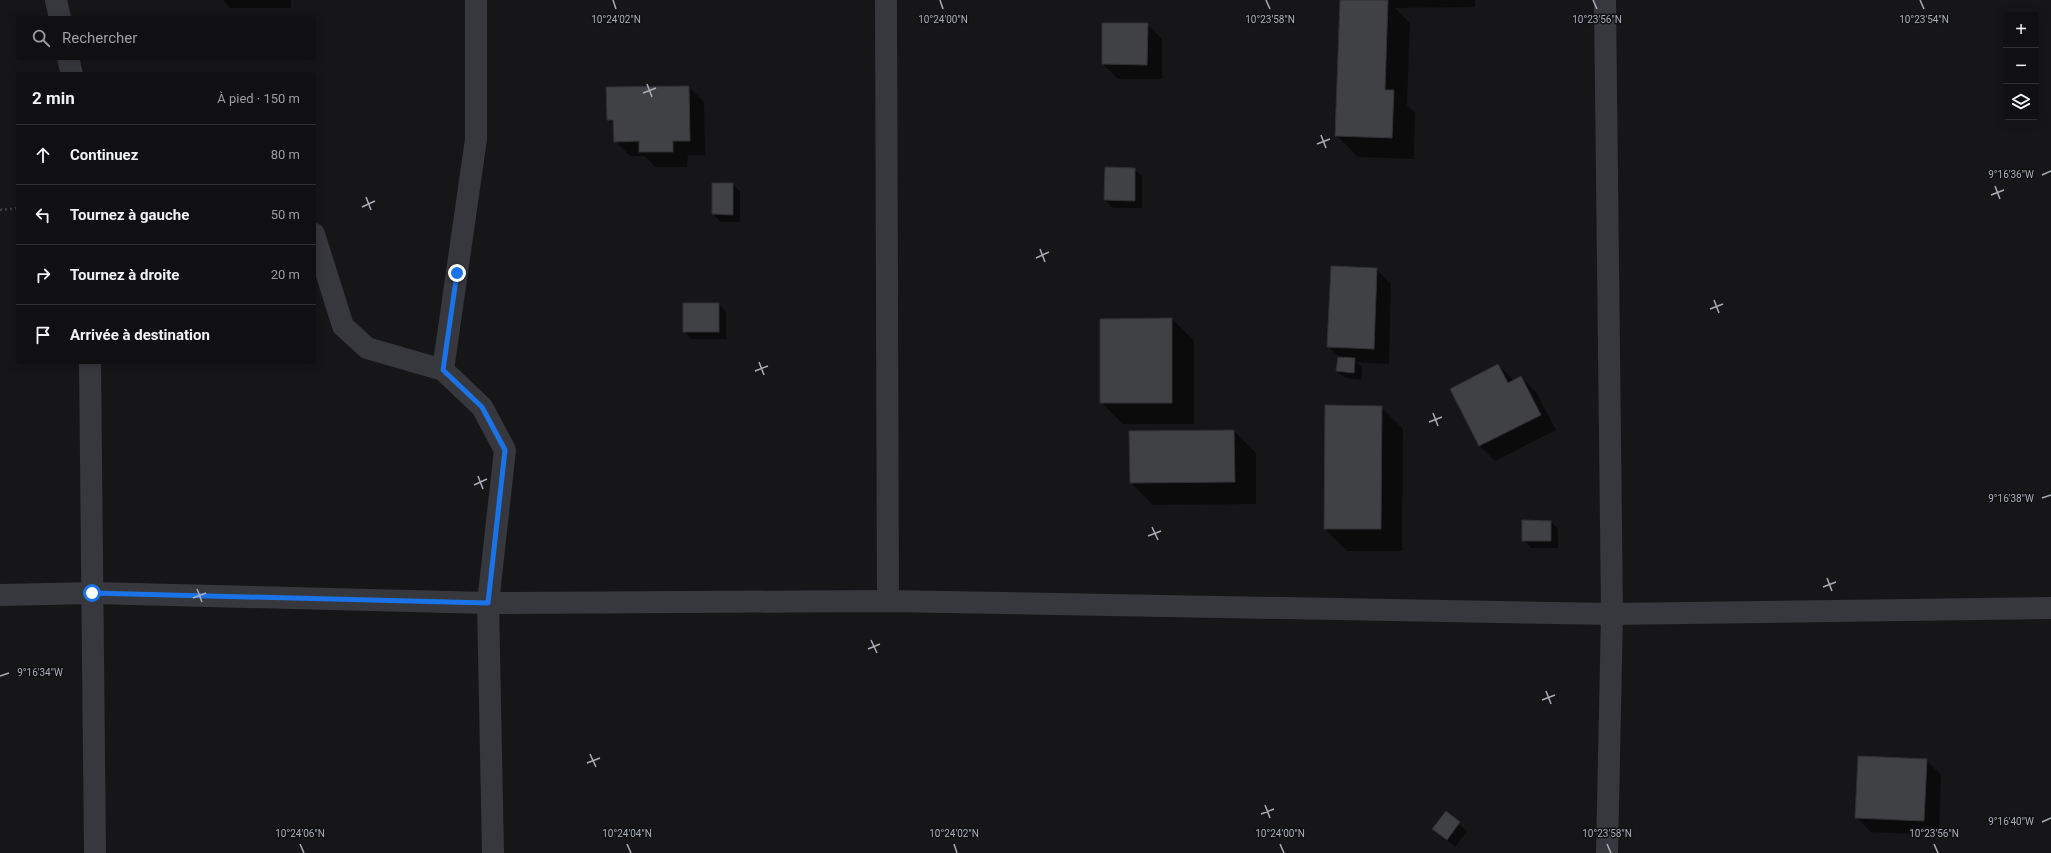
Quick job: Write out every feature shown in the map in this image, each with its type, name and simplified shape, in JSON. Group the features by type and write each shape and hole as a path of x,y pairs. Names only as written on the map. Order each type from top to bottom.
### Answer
{"street":[{"path":"56,0 60,16"},
{"path":"443,370 476,139 476,0"},
{"path":"886,0 888,601"},
{"path":"1605,0 1612,614 1608,853"},
{"path":"68,60 72,72"},
{"path":"316,240 343,326 367,348 443,370 482,407 505,450 488,603 494,795 493,853"},
{"path":"90,364 94,853"},
{"path":"0,595 92,593 488,603 888,601 1612,614 2051,608"}],"path":[{"path":"0,210 16,208"}],"building":[{"path":"1340,0 1388,0 1385,90 1394,90 1392,138 1335,136"},
{"path":"1102,23 1148,23 1147,65 1102,64"},
{"path":"689,86 690,141 673,141 673,152 639,152 639,141 614,142 613,120 607,120 606,87"},
{"path":"1105,167 1135,168 1135,201 1104,200"},
{"path":"712,183 733,183 733,215 712,214"},
{"path":"1331,266 1377,268 1374,349 1327,347"},
{"path":"683,303 719,303 719,332 683,332"},
{"path":"1172,318 1172,403 1100,403 1100,319"},
{"path":"1338,357 1355,358 1354,373 1336,371"},
{"path":"1498,364 1508,383 1521,376 1541,415 1479,446 1450,389"},
{"path":"1325,405 1382,406 1381,529 1324,529"},
{"path":"1234,430 1235,482 1130,483 1129,431"},
{"path":"1522,520 1551,521 1551,541 1522,541"},
{"path":"1858,756 1927,759 1924,821 1855,818"},
{"path":"1446,811 1460,822 1447,840 1432,829"}],"route":[{"path":"92,593 488,603 505,450 482,407 443,370 457,273"}]}
